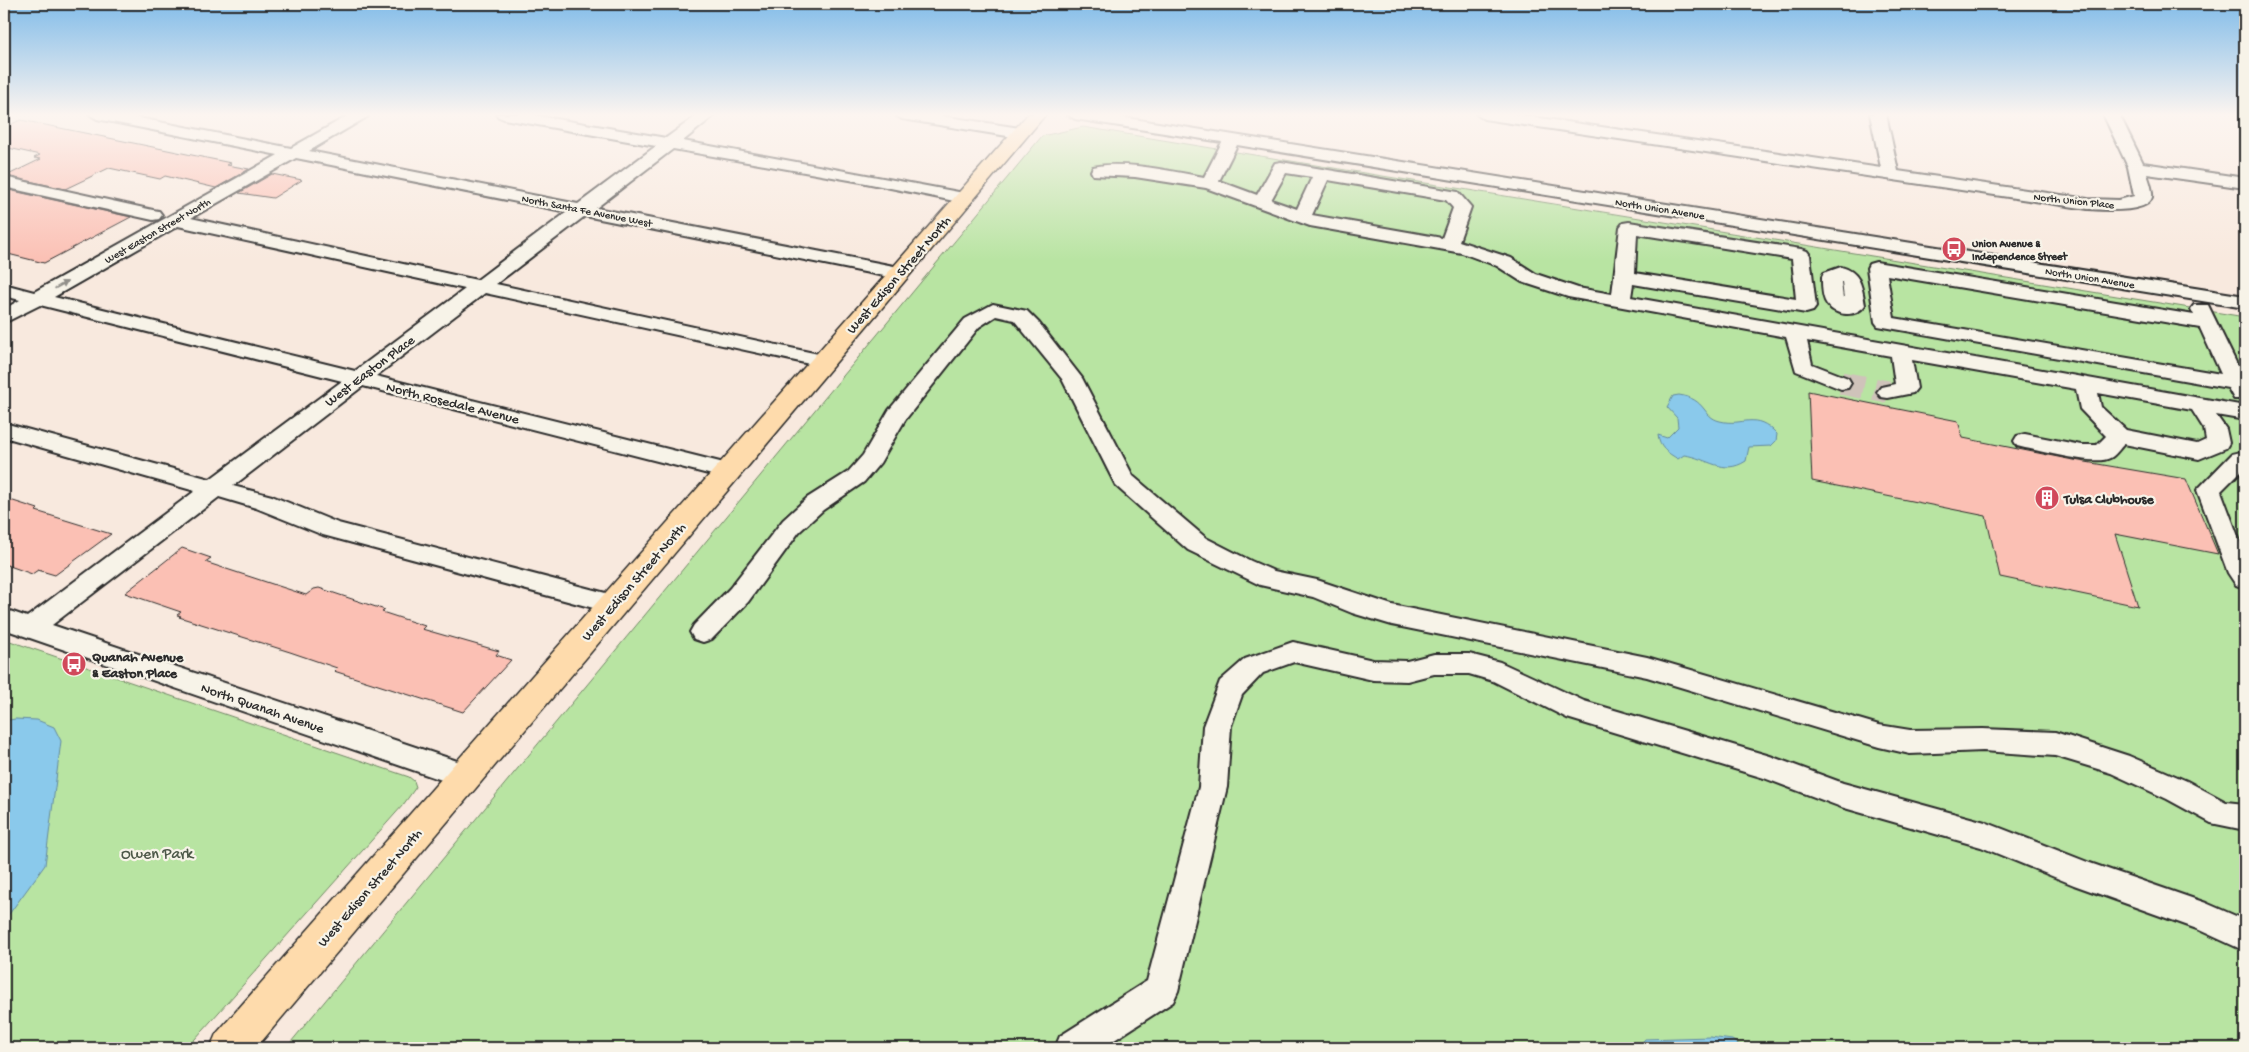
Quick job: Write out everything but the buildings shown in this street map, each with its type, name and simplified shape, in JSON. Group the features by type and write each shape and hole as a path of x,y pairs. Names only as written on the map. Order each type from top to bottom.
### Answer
{"main road":[{"name":"West Edison Street North","path":"230,1048 994,163"}],"street":[{"name":"West Easton Street North","path":"7,294 248,163"},
{"name":"West Easton Street North","path":"4,317 275,163"},
{"name":"North Santa Fe Avenue West","path":"350,163 899,273"},
{"name":"West Easton Place","path":"30,628 642,163"},
{"path":"781,163 964,198"},
{"path":"1209,183 1219,163"},
{"name":"North Union Avenue","path":"1380,163 2245,302"},
{"name":"North Union Place","path":"1816,163 2088,204 2130,204 2143,198 2136,167"},
{"path":"1888,163 1890,174"},
{"path":"2134,163 2136,167 2245,183"},
{"path":"1261,203 1281,168 1452,196 1462,207 1449,245"},
{"path":"1100,172 1135,172 1209,183 1316,222 1466,248 1504,262 1529,278 1552,287 1620,302 2245,413"},
{"path":"1303,216 1322,174"},
{"path":"4,182 153,215"},
{"path":"176,220 823,361"},
{"path":"1620,302 1625,277 1629,227 1801,256 1806,307 1625,277"},
{"path":"1836,237 1841,273 1831,277 1834,300 1844,308 1850,343"},
{"path":"2208,323 1876,268 1885,322 2236,383"},
{"name":"North Rosedale Avenue","path":"7,294 37,299 728,471"},
{"path":"1727,321 1728,294"},
{"path":"2194,294 2245,403"},
{"path":"703,632 739,595 792,526 815,504 856,477 872,458 883,436 897,415 972,323 993,310 1007,311 1020,315 1032,327 1072,378 1124,481 1198,544 1270,579 1318,589 1361,606 1424,622 1647,667 1878,736 1910,742 1983,740 2055,744 2119,764 2177,790 2221,814 2245,816"},
{"path":"1796,333 1803,368 1841,383"},
{"path":"1888,392 1906,388 1901,352"},
{"path":"2085,385 2091,409 2119,436 2199,452 2218,443 2215,429 2199,405"},
{"path":"4,430 264,502 332,529 612,604"},
{"path":"2025,441 2081,452 2103,452 2119,436"},
{"path":"2245,458 2240,459 2209,490 2240,572 2245,579"},
{"name":"North Quanah Avenue","path":"4,619 465,776"},
{"path":"1072,1048 1161,991 1213,788 1217,726 1230,689 1254,666 1293,652 1373,670 1407,670 1434,664 1469,664 1500,672 1577,710 1666,735 1770,768 1841,795 1985,835 2085,875 2206,918 2245,936"}],"lane":[{"path":"1999,342 2006,370"}],"green space":[{"path":"1020,163 1304,163 2245,317 2245,1048 286,1048"},
{"name":"Owen Park","path":"4,639 409,777 414,781 416,787 403,805 187,1048 4,1048"}],"water":[{"path":"1679,395 1695,400 1714,419 1728,422 1755,421 1762,423 1777,434 1776,441 1771,446 1749,447 1746,461 1730,467 1715,465 1684,455 1678,459 1662,447 1658,435 1667,438 1678,427 1677,418 1667,407 1673,396"},
{"path":"15,719 37,720 54,727 61,741 45,865 4,921 4,721"},
{"path":"1710,1037 1732,1040 1744,1048 1637,1048 1645,1039"}],"tunnel":[{"path":"1841,383 1888,392"}],"place":[{"name":"Union Avenue & Independence Street","path":"1954,249"},
{"name":"Tulsa Clubhouse","path":"2047,498"},
{"name":"Quanah Avenue & Easton Place","path":"74,664"}]}
